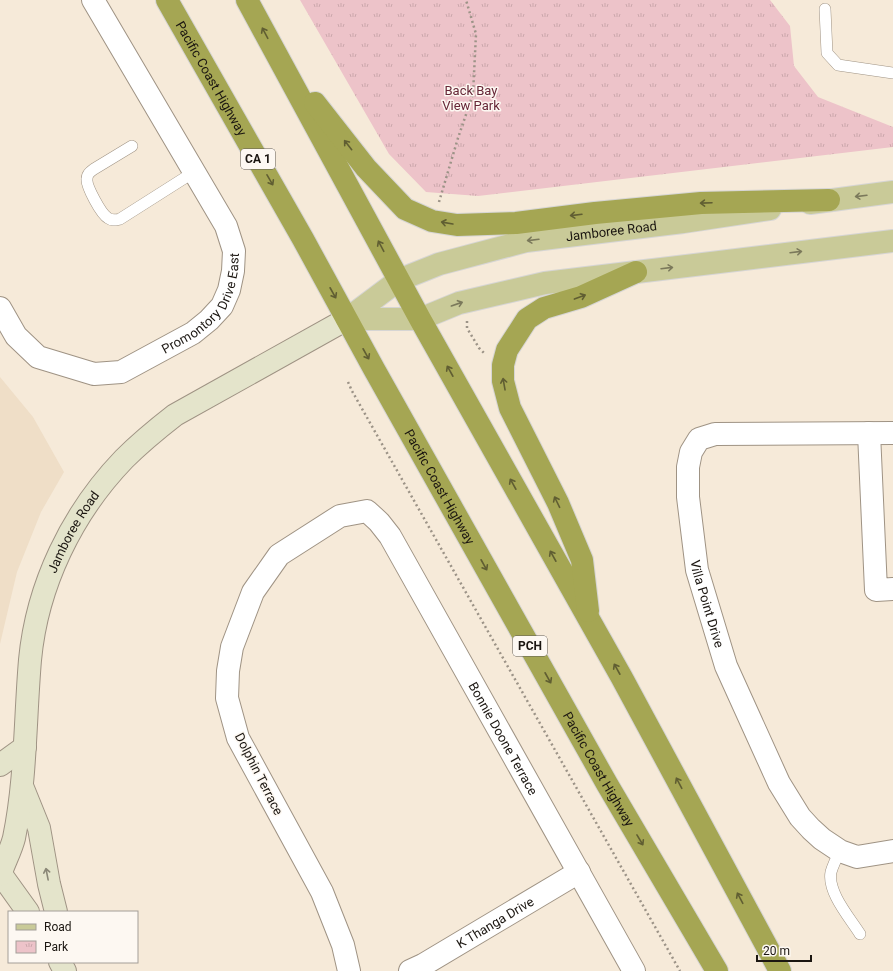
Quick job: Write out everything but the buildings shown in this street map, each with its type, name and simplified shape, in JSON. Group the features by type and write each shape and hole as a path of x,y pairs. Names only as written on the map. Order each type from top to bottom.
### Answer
{"highway":[{"name":"Pacific Coast Highway","path":"167,0 303,238 607,784 717,971"},
{"path":"247,0 399,280 589,620 780,971"},
{"path":"277,55 366,168 390,194 405,209 432,221 457,225 516,223 595,213 701,203 829,200"},
{"path":"589,620 582,560 558,503 510,408 503,381 503,365 506,350 526,319 544,308 581,297 636,272"}],"main road":[{"name":"Jamboree Road","path":"0,874 14,839 22,786 30,659 37,618 47,582 62,546 82,512 103,483 125,458 150,434 175,415 347,319 399,280 439,264 526,241 683,222 893,192"},
{"name":"Jamboree Road","path":"347,319 420,318 459,303 545,283 893,241"},
{"path":"0,765 25,747"},
{"path":"22,786 39,828 49,884 56,911"},
{"path":"0,874 27,911"}],"street":[{"name":"Promontory Drive East","path":"0,308 16,336 38,357 94,374 121,372 193,333 209,320 222,306 229,290 232,278 234,251 226,226 93,0"},
{"path":"869,433 876,590 893,589"},
{"name":"Villa Point Drive","path":"893,433 715,434 699,439 691,452 688,468 688,497 697,570 726,666 779,783 800,817 822,839 840,851 857,857 893,851"},
{"name":"Bonnie Doone Terrace","path":"367,511 379,522 390,536 634,971"},
{"name":"Dolphin Terrace","path":"349,971 343,945 322,892 238,738 227,698 227,691 232,647 252,592 279,554 340,516 367,511"},
{"name":"K Thanga Drive","path":"410,971 423,965 578,872"}],"lane":[{"path":"825,9 827,53 838,65 893,73"},
{"path":"132,146 94,169 89,173 87,178 87,185 104,215 109,219 114,220 120,218 194,172"},
{"path":"840,851 831,872 831,883 835,895 860,934"}],"path":[{"path":"438,203 473,94 476,34 466,1 470,0"},
{"path":"467,320 467,328 479,348 488,358"},
{"path":"348,382 680,971"}],"shaded area":[{"path":"0,377 33,417 64,472 41,512 17,572 0,644"}],"green space":[{"name":"Back Bay View Park","path":"300,0 770,0 790,26 794,66 818,97 893,127 893,147 478,196 426,192 389,154"}]}
